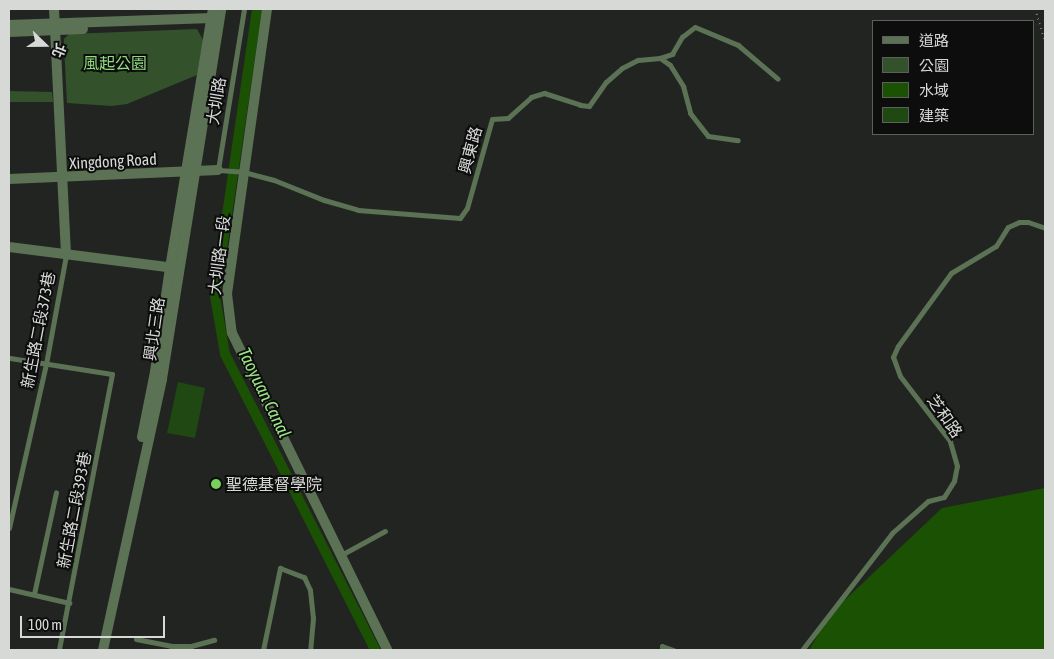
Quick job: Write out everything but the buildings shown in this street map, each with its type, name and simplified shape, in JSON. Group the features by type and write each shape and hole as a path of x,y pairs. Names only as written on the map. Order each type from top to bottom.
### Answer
{"street":[{"path":"54,9 66,254"},
{"path":"96,650 128,512 191,172 213,18 220,9"},
{"name":"大圳路一段","path":"267,9 227,294 232,333 340,556 388,650"},
{"path":"9,32 55,27 213,18"},
{"path":"9,25 55,27"},
{"name":"Xingdong Road","path":"9,180 220,169"},
{"path":"9,247 174,268"},
{"name":"興北三路","path":"104,650 162,379 174,268"}],"lane":[{"name":"大圳路","path":"220,169 244,9"},
{"path":"660,58 672,54 682,37 695,27 738,45 778,79"},
{"path":"660,58 670,65 683,86 690,113 708,136 738,140"},
{"name":"興東路","path":"244,172 274,180 324,200 358,210 460,218 467,208 492,119 508,118 531,97 544,93 580,105 589,106 606,82 622,68 638,60 660,58"},
{"path":"220,169 244,172"},
{"name":"芝和路","path":"802,650 892,533 928,501 944,497 954,481 957,466 950,441 900,376 893,357 898,346 951,273 996,246 1008,227 1018,222 1028,222 1045,228"},
{"name":"新生路二段373巷","path":"9,528 46,364 66,254"},
{"path":"10,358 46,364"},
{"name":"新生路二段393巷","path":"46,364 112,374 59,650"},
{"path":"34,594 56,492"},
{"path":"340,556 385,531"},
{"path":"263,650 280,568 304,577 310,590 313,618 310,650"},
{"path":"9,589 69,603"},
{"path":"136,639 172,648 191,646 214,640"},
{"path":"662,650 662,646 673,650"}],"path":[{"path":"1035,9 1045,41"}],"green space":[{"name":"風起公園","path":"197,29 203,40 197,75 127,104 112,106 67,103 64,39 69,34"},
{"path":"9,91 52,92 53,102 9,102"}],"water":[{"path":"1045,488 1045,650 809,650 830,614 942,508"}],"waterway":[{"name":"Taoyuan Canal","path":"257,9 215,296 225,354 375,650"}],"place":[{"name":"聖德基督學院","path":"216,484"}]}
